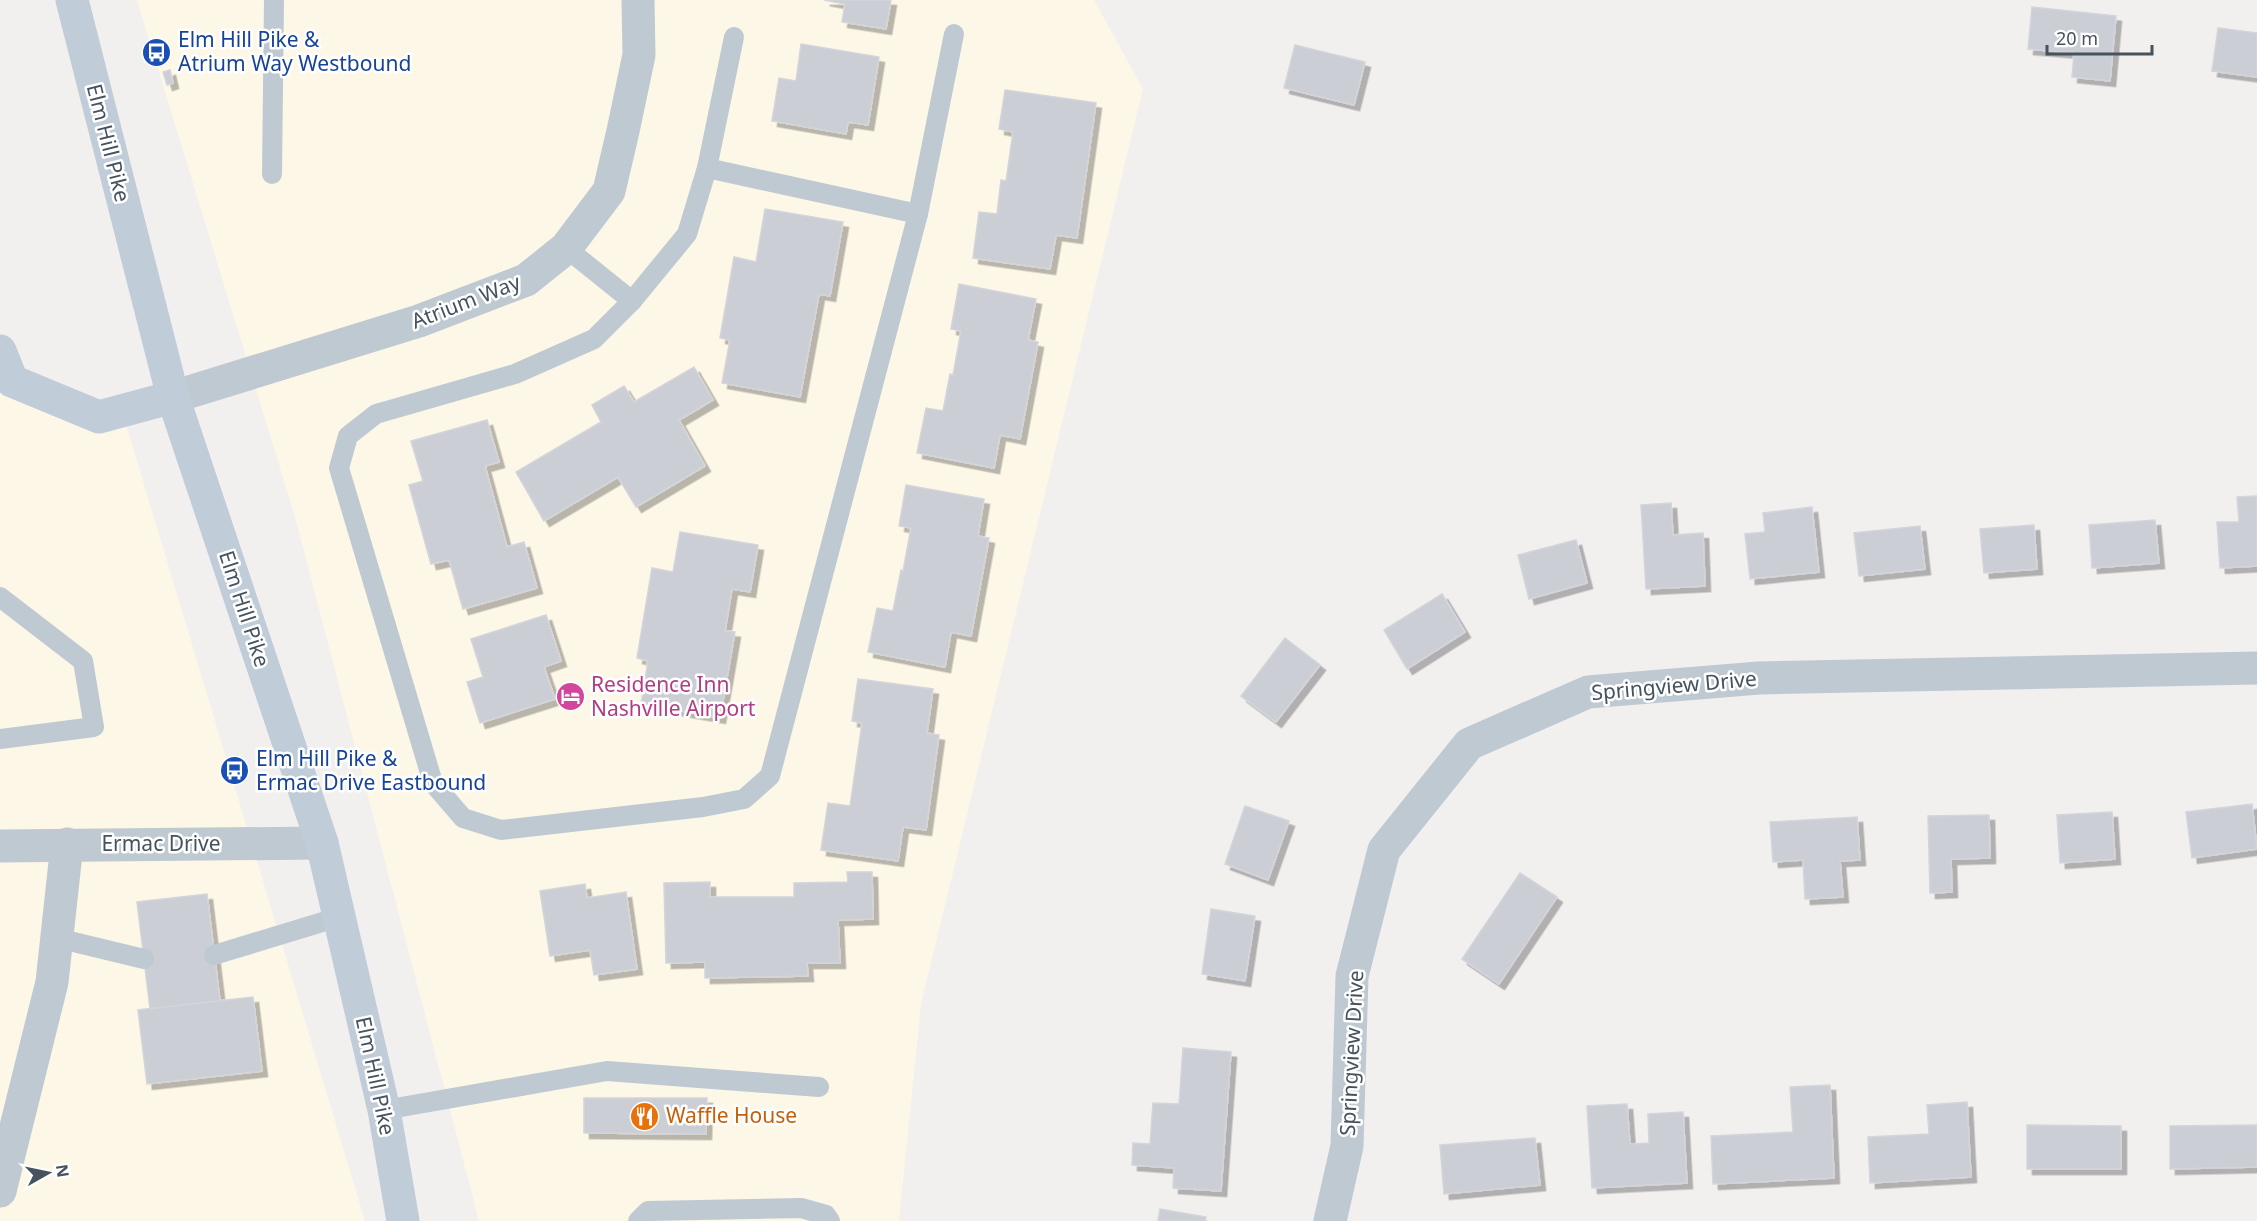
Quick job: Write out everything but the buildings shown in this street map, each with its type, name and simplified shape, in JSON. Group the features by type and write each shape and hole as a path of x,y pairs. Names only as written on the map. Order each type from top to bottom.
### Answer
{"main road":[{"name":"Elm Hill Pike","path":"78,2 173,397 322,843 384,1110 403,1221"},
{"path":"0,351 12,381 99,417 173,397"}],"street":[{"name":"Atrium Way","path":"173,397 430,317 526,280 566,248 609,191 639,55 638,0"},
{"name":"Springview Drive","path":"1330,1221 1347,1146 1352,976 1384,850 1469,744 1588,692 1759,678 2257,668"},
{"name":"Ermac Drive","path":"0,846 322,843"},
{"path":"0,1191 52,982 67,844"}],"lane":[{"path":"272,174 274,0"},
{"path":"734,37 707,168 687,234 632,302 594,339 515,374 376,414 348,436 339,468 433,783 463,818 501,830 703,807 744,799 770,776 918,214 954,34"},
{"path":"707,168 918,214"},
{"path":"566,248 632,302"},
{"path":"0,597 83,661 94,727 0,739"},
{"path":"214,955 339,917"},
{"path":"57,938 144,959"},
{"path":"384,1110 607,1071 819,1087"},
{"path":"638,1221 648,1211 801,1208 826,1215 830,1221"}],"shaded area":[{"path":"137,0 1094,0 1143,89 921,1004 899,1221 479,1221 295,517"},
{"path":"0,351 12,382 122,411 365,1221 0,1221"}],"place":[{"name":"Elm Hill Pike & Atrium Way Westbound","path":"157,52"},
{"name":"Residence Inn Nashville Airport","path":"570,697"},
{"name":"Elm Hill Pike & Ermac Drive Eastbound","path":"235,771"},
{"name":"Waffle House","path":"645,1116"}]}
